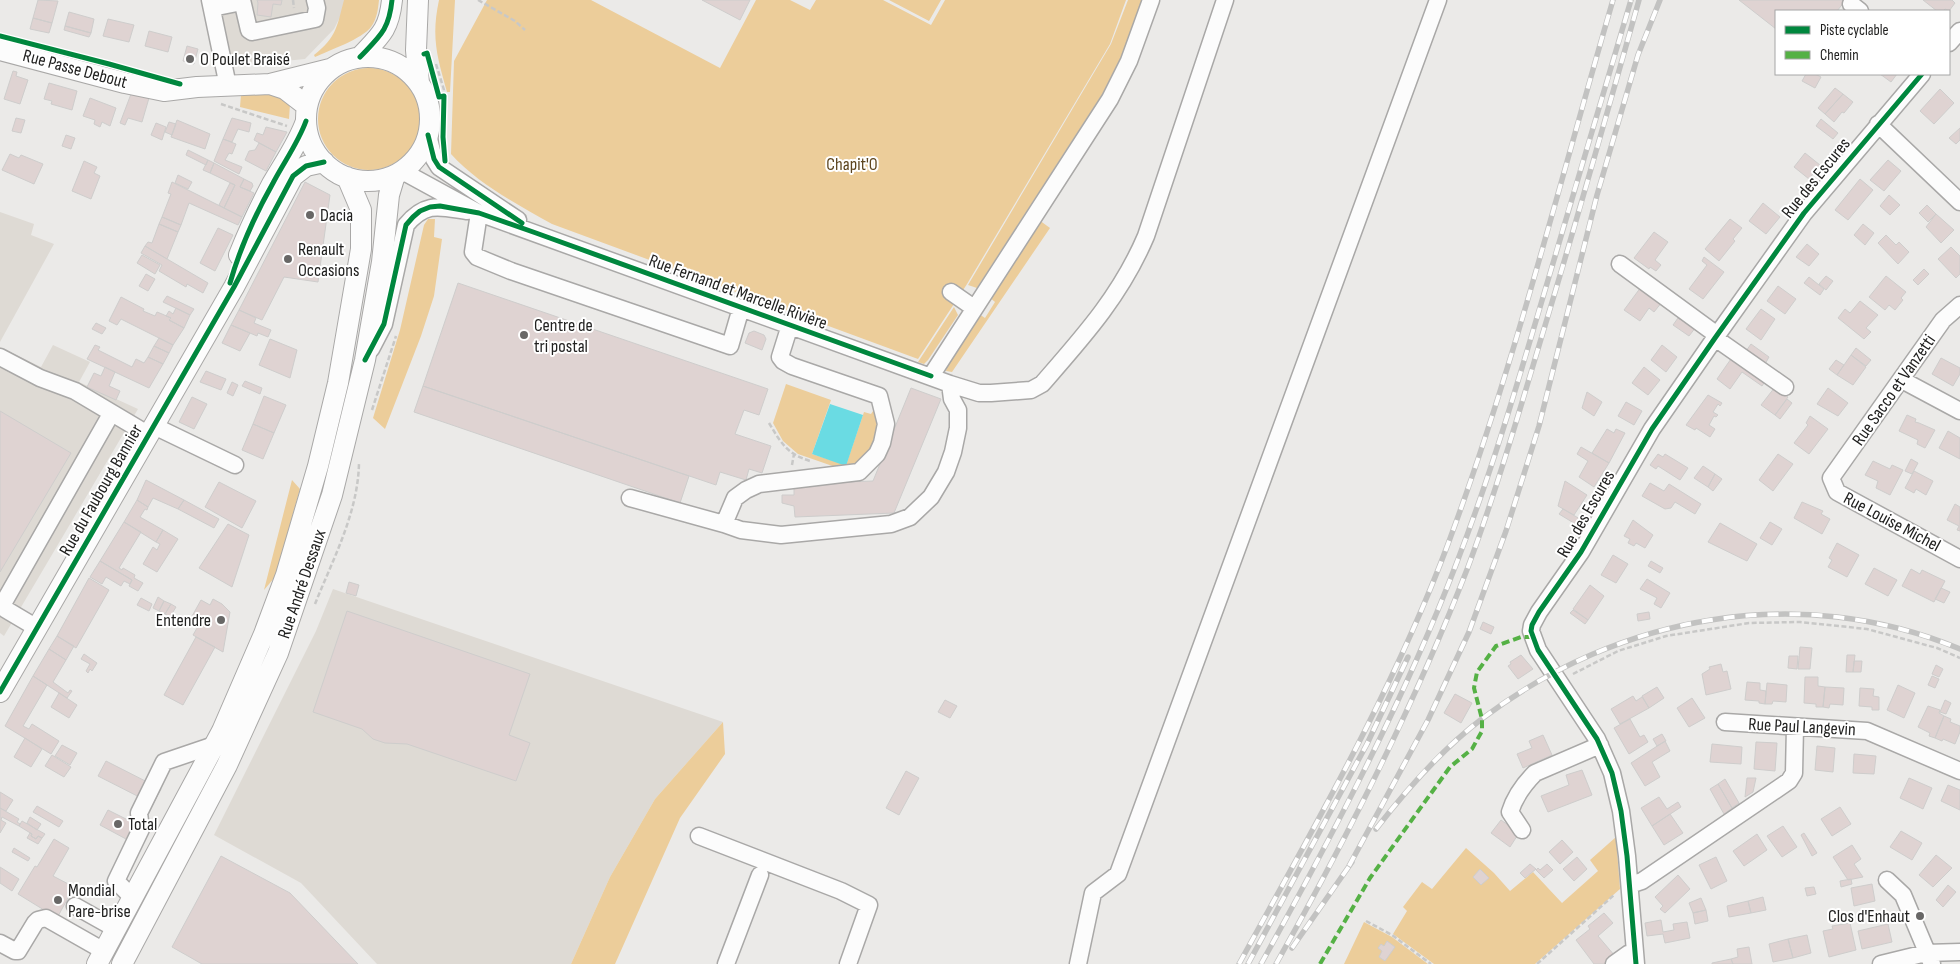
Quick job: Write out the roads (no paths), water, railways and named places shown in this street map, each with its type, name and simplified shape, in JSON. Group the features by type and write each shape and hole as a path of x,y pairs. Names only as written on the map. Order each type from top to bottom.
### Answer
{"main road":[{"path":"360,57 384,31 391,17 392,0"},
{"path":"417,8 416,50 419,82"},
{"name":"Rue Passe Debout","path":"0,50 125,83 164,91 270,84 330,69"},
{"path":"373,56 399,64 410,72 419,82 427,99 436,136 398,173 371,181 347,177 324,162 314,150 301,118 318,81 330,69 350,59 360,57 373,56"},
{"name":"Rue Passe Debout","path":"270,84 285,89 301,118"},
{"name":"Rue du Faubourg Bannier","path":"225,302 233,272 249,228 272,183 299,139 301,118"},
{"name":"Rue du Faubourg Bannier","path":"0,692 225,302 293,176 306,166 324,162"},
{"name":"Rue André Dessaux","path":"122,964 227,765 278,653 332,495 365,360 382,262 389,195 398,173"},
{"name":"Rue André Dessaux","path":"102,960 131,900 214,745 247,674 286,575 318,466 338,383 361,249 362,218 359,204 347,177"},
{"name":"Rue André Dessaux","path":"102,960 131,900"}],"street":[{"path":"228,86 211,4 242,1 249,30 252,32 316,19 316,0"},
{"path":"931,376 1110,99 1129,61 1151,0"},
{"name":"Rue Fernand et Marcelle Rivière","path":"398,173 479,213 536,232 950,384 979,393 1031,390 1042,384 1098,319 1134,264 1146,236 1225,0"},
{"path":"1078,964 1093,893 1118,874 1438,0"},
{"path":"1950,42 1960,31"},
{"name":"Rue des Escures","path":"1635,958 1625,887 1627,856 1617,790 1612,773 1600,745 1538,650 1531,631 1532,625 1581,552 1652,429 1716,337 1804,213 1921,75"},
{"path":"1878,124 1960,202"},
{"name":"Rue Fernand et Marcelle Rivière","path":"436,136 434,159 439,167 536,232"},
{"path":"365,360 384,324 404,231 413,217 430,207 440,206 479,213 473,252 477,257 511,271 730,346 741,308"},
{"path":"1620,264 1785,387"},
{"path":"951,292 974,308"},
{"name":"Rue Sacco et Vanzetti","path":"1831,478 1943,320 1960,305"},
{"path":"724,524 740,503 740,494 759,484 792,479 855,474 877,454 882,443 886,424 879,396 782,361 780,357 781,351 790,325"},
{"path":"0,358 40,378 75,392 111,414 235,465"},
{"path":"1902,380 1960,411"},
{"path":"630,498 741,530 781,535 891,524 910,517 931,497 946,472 958,428 958,410 952,399 950,384"},
{"path":"38,628 5,609 4,602 111,414"},
{"name":"Rue Louise Michel","path":"1831,478 1837,492 1960,559"},
{"name":"Rue Paul Langevin","path":"1725,722 1867,731 1960,771"},
{"path":"1625,887 1642,881 1789,781 1794,773 1795,727"},
{"path":"131,900 116,881 141,829 139,813 164,762 214,745"},
{"path":"1522,830 1510,812 1514,799 1535,773 1600,745"},
{"path":"699,836 842,890 869,905 848,964"},
{"path":"726,964 760,875"},
{"path":"1887,880 1904,894 1929,958"},
{"path":"76,906 116,929"},
{"path":"0,943 18,951 35,923 46,918 102,960"},
{"path":"1881,964 1960,952"},
{"path":"1614,964 1628,954 1635,958"}],"water":[{"path":"830,404 863,415 846,466 812,454"}],"railway":[{"path":"1239,964 1351,758 1403,652 1448,544 1472,477 1515,342 1613,0"},
{"path":"1261,964 1315,866 1391,716 1457,562 1507,417 1631,0"},
{"path":"1276,964 1329,867 1403,719 1426,669 1479,538 1526,389 1639,0"},
{"path":"1349,866 1428,720 1469,632 1506,531 1539,426 1597,195 1638,55 1660,0"},
{"path":"1376,829 1426,770 1453,743 1483,718 1536,683 1592,654 1652,633 1712,620 1775,614 1837,617 1899,629 1960,649"},
{"path":"1248,964 1367,744 1408,657"},
{"path":"1292,948 1352,862"}],"place":[{"name":"O Poulet Braisé","path":"190,59"},
{"name":"Dacia","path":"310,215"},
{"name":"Renault Occasions","path":"288,259"},
{"name":"Centre de tri postal","path":"524,335"},
{"name":"Entendre","path":"221,620"},
{"name":"Total","path":"118,824"},
{"name":"Mondial Pare-brise","path":"58,900"},
{"name":"Clos d'Enhaut","path":"1920,916"}],"park label":[{"name":"Chapit'O","path":"852,164"}]}
